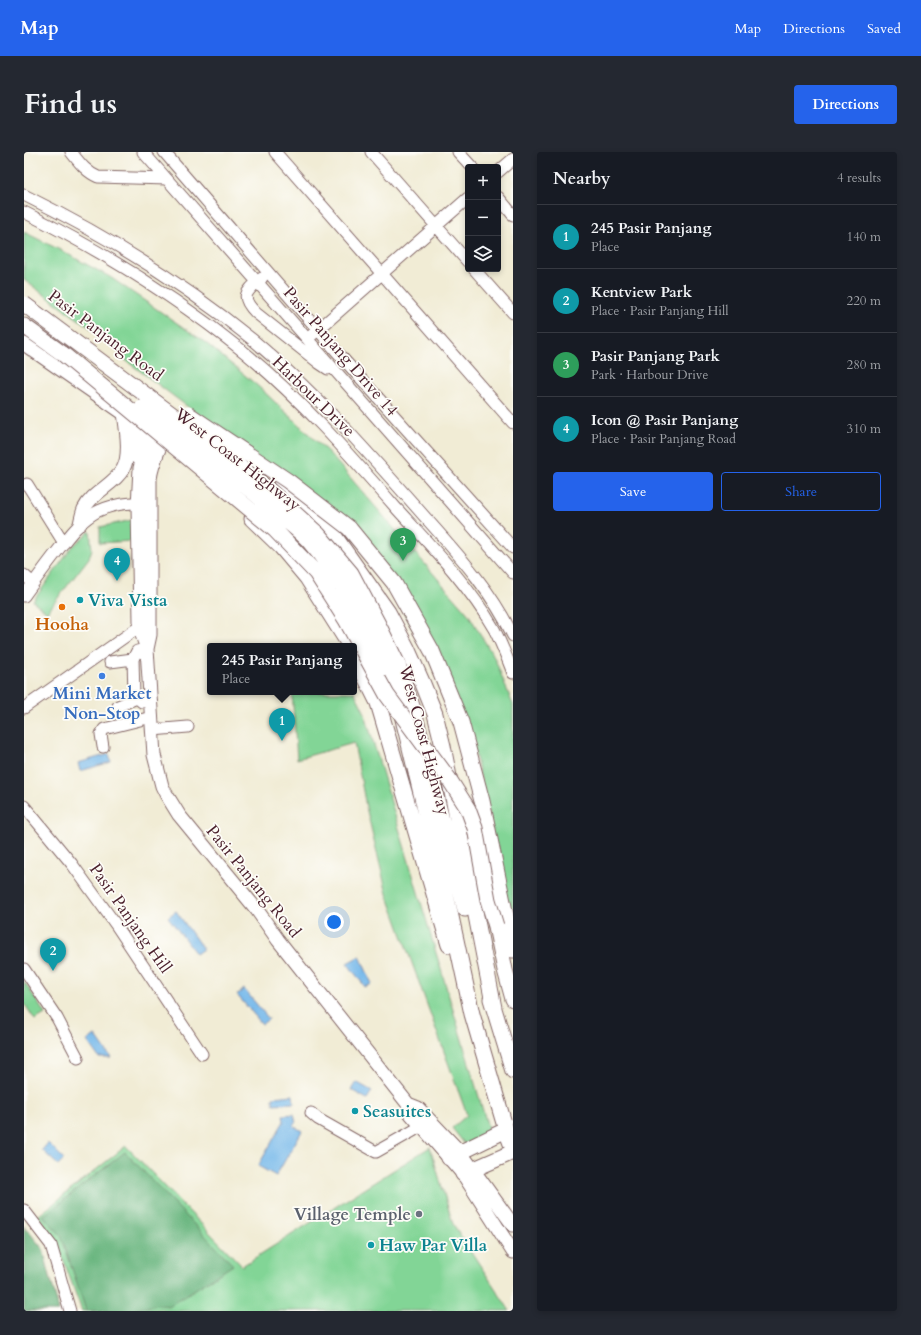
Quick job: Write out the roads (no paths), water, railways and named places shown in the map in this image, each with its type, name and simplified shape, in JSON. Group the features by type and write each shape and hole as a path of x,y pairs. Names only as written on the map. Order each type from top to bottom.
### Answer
{"highway":[{"name":"West Coast Highway","path":"24,304 74,338 270,491 318,534 351,573 398,666 414,712 420,761 472,1014 513,1151"},
{"name":"West Coast Highway","path":"24,326 198,448 256,494 308,540 339,580 368,628 387,668 402,715 420,761 513,1071"},
{"path":"74,338 288,481 349,528 394,583 432,651 461,722 482,801 502,925 505,970 513,999"},
{"path":"62,354 275,530 316,572 346,620 386,695 448,778 468,810 475,828 488,900 502,925 513,950"},
{"path":"179,417 289,490 328,527 388,612 407,648 435,714 494,1008"},
{"path":"156,438 194,468 241,509 281,547 307,578 348,643"},
{"path":"357,661 378,703 442,926 472,1014"},
{"path":"455,1156 506,1130"},
{"path":"468,1172 513,1151"}],"main road":[{"name":"Pasir Panjang Road","path":"24,297 74,338 166,403 179,417 156,438 140,468 144,502 145,622 142,635 147,649 154,755 162,786 179,815 257,910 278,940 408,1104 418,1108 425,1122 513,1225"},
{"path":"49,362 57,362 70,353 73,348 74,338"},
{"path":"24,344 124,413 156,438"},
{"path":"80,524 85,508 119,474 125,464 127,451 124,413"},
{"path":"138,424 138,458 140,468"},
{"name":"Pasir Panjang Road","path":"144,502 150,479 156,438"},
{"name":"Pasir Panjang Road","path":"468,1172 513,1252"}],"street":[{"path":"70,152 91,174 98,177 167,179"},
{"name":"Pasir Panjang Drive 14","path":"143,152 513,573"},
{"name":"Pasir Panjang Drive 14","path":"164,152 318,330 513,548"},
{"path":"275,152 513,423"},
{"path":"370,152 465,259"},
{"path":"458,152 469,164"},
{"path":"501,169 513,158"},
{"name":"Harbour Drive","path":"24,195 110,241 164,275 196,297 259,346 299,382 355,437 480,580 506,621 513,636"},
{"path":"307,339 466,200"},
{"path":"500,200 513,215"},
{"name":"Harbour Drive","path":"24,212 102,253 180,304 244,352 289,394 344,449 468,590 494,629 513,673"},
{"path":"477,272 513,313"},
{"path":"268,273 248,290 246,297 248,304 256,313 319,363 339,375"},
{"path":"27,484 64,543"},
{"path":"103,490 116,506"},
{"path":"24,596 80,524 93,514 108,507 144,502"},
{"path":"24,575 33,583"},
{"path":"24,708 145,622"},
{"path":"147,649 137,652 133,659 134,695 142,702 151,701"},
{"path":"110,662 133,659"},
{"path":"118,706 137,698"},
{"path":"103,747 101,734 104,729 152,723 188,727"},
{"name":"Pasir Panjang Hill","path":"24,806 81,876 159,987 202,1054"},
{"path":"24,969 57,1018 78,1058"},
{"path":"311,1113 318,1119 376,1152 413,1131 425,1122"},
{"path":"24,1210 51,1245 70,1311"}],"water":[{"path":"109,754 111,762 80,771 78,763"},
{"path":"176,911 203,949 196,954 168,917"},
{"path":"360,956 372,984 365,987 347,963"},
{"path":"244,989 269,1019 262,1024 237,995"},
{"path":"95,1035 111,1058 99,1058 87,1041"},
{"path":"356,1082 372,1091 367,1099 351,1090"},
{"path":"293,1095 294,1103 273,1104 273,1097"},
{"path":"294,1114 296,1123 294,1126 302,1131 276,1176 258,1166 284,1121 283,1115"},
{"path":"48,1143 64,1159 58,1165 42,1150"}],"place":[{"name":"Pasir Panjang Park","path":"403,561"},
{"name":"Icon @ Pasir Panjang","path":"117,581"},
{"name":"Viva Vista","path":"80,600"},
{"name":"Hooha","path":"62,607"},
{"name":"Mini Market Non-Stop","path":"102,676"},
{"name":"245 Pasir Panjang","path":"282,741"},
{"name":"Kentview Park","path":"53,971"},
{"name":"Seasuites","path":"355,1111"},
{"name":"Village Temple","path":"419,1214"},
{"name":"Haw Par Villa","path":"371,1245"}]}
